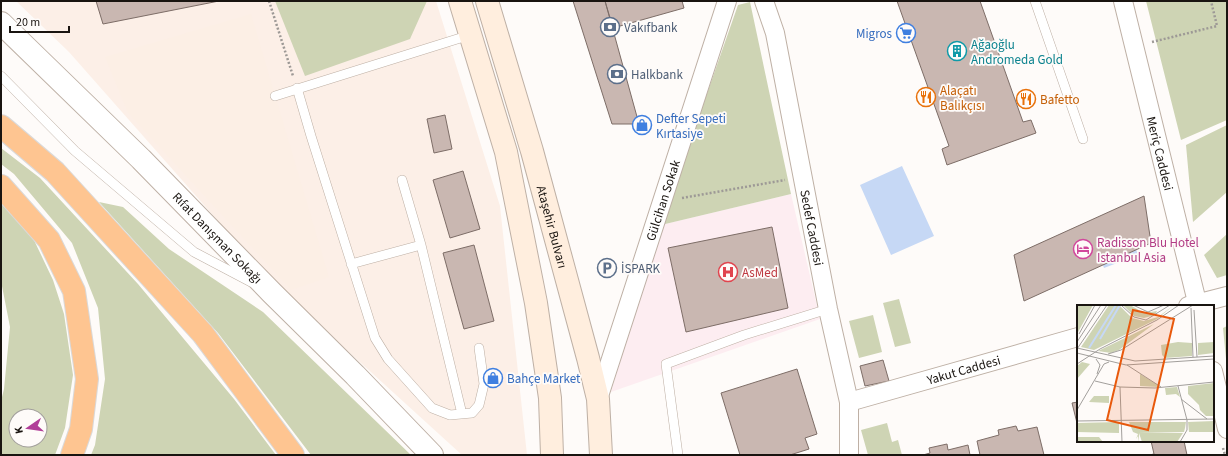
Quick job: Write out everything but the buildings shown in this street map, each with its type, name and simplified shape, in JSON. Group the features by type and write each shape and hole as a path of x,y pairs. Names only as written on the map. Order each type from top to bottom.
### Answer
{"highway":[{"path":"3,128 55,172 204,334 293,455"},
{"path":"1,186 49,240 74,291 87,379 80,429 72,455"}],"main road":[{"path":"460,1 506,152 536,303 559,455"},
{"name":"Ataşehir Bulvarı","path":"487,1 532,151 586,350 598,399 601,455"},
{"path":"550,398 552,455"}],"street":[{"name":"Gülcihan Sokak","path":"598,399 727,1"},
{"name":"Sedef Caddesi","path":"764,1 775,33 828,309 849,402 849,455"},
{"name":"Meriç Caddesi","path":"1123,1 1194,305"},
{"name":"Rıfat Danışman Sokağı","path":"1,23 141,159 432,455"},
{"path":"1194,305 1227,296"},
{"name":"Yakut Caddesi","path":"849,402 1077,337"},
{"path":"1214,374 1227,430"}],"lane":[{"path":"1034,1 1083,139"},
{"path":"275,96 470,35"},
{"path":"1,76 75,151 194,252 272,293"},
{"path":"297,88 375,338 388,359 432,408 450,415 472,413 479,406 484,384 479,348"},
{"path":"402,180 421,245 462,414"},
{"path":"351,264 421,245"},
{"path":"678,455 666,364 744,335 828,309"}],"path":[{"path":"269,1 297,88"},
{"path":"1134,47 1217,26 1211,1"},
{"path":"662,202 802,177"}],"shaded area":[{"path":"16,1 436,1 500,206 527,455 462,455 317,323 234,239 69,52"},
{"path":"251,14 329,277 291,290 128,113 105,57"},
{"name":"AsMed","path":"791,194 820,319 611,392 661,225"}],"green space":[{"path":"275,1 427,1 410,39 305,76"},
{"path":"1146,1 1227,1 1227,120 1181,140"},
{"path":"750,2 791,194 661,225 738,5"},
{"path":"1227,125 1227,192 1193,222 1186,145"},
{"path":"1,148 40,178 138,284 234,399 276,455 91,455 95,445 105,379 98,308 72,243 14,174 1,164"},
{"path":"1,202 33,238 53,280 64,314 73,375 65,428 55,455 1,455 1,401 4,389 10,327 1,281"},
{"path":"99,202 123,207 169,249 263,312 411,455 311,455 218,333"},
{"path":"1227,234 1227,275 1217,278 1204,255"},
{"path":"899,299 911,343 895,347 883,303"},
{"path":"873,315 882,352 859,358 849,321"},
{"path":"1227,326 1227,369 1223,328"},
{"path":"887,423 892,442 898,440 902,455 868,455 861,430"}],"water":[{"path":"902,166 934,236 891,255 860,185"},
{"path":"1133,240 1138,255 1104,268 1099,254"}],"place":[{"name":"Vakıfbank","path":"610,27"},
{"name":"Migros","path":"906,33"},
{"name":"Ağaoğlu Andromeda Gold","path":"957,51"},
{"name":"Halkbank","path":"617,74"},
{"name":"Alaçatı Balıkçısı","path":"926,97"},
{"name":"Bafetto","path":"1026,99"},
{"name":"Defter Sepeti Kırtasiye","path":"642,125"},
{"name":"Radisson Blu Hotel Istanbul Asia","path":"1083,249"},
{"name":"İSPARK","path":"607,268"},
{"name":"AsMed","path":"728,272"},
{"name":"Bahçe Market","path":"493,378"}]}
